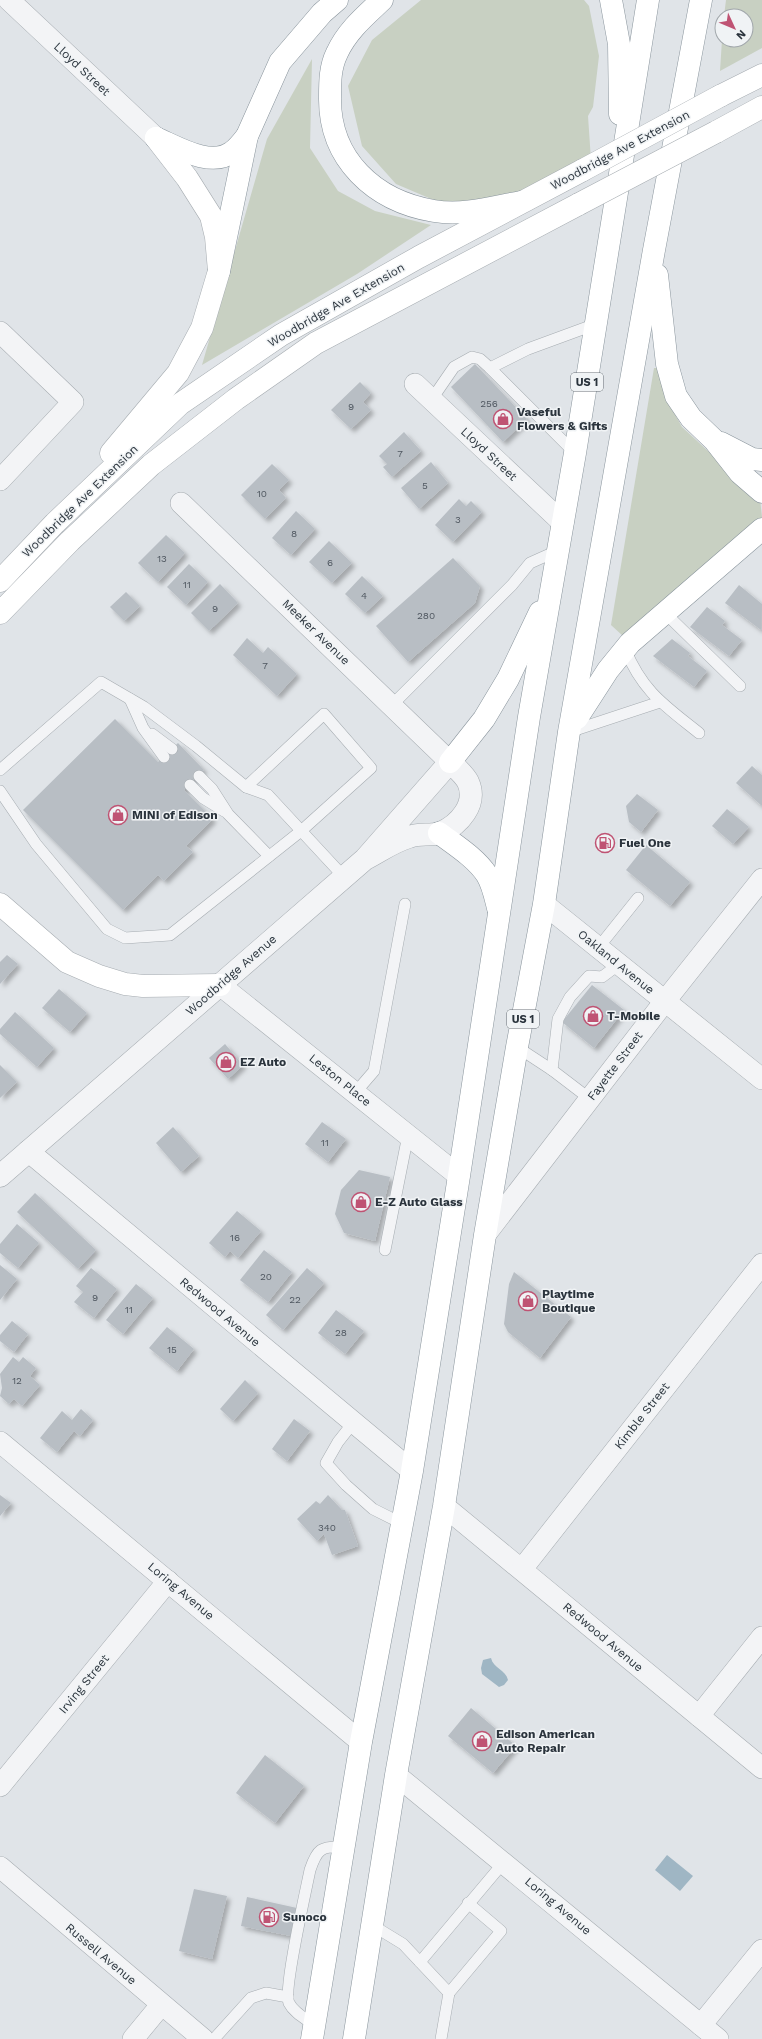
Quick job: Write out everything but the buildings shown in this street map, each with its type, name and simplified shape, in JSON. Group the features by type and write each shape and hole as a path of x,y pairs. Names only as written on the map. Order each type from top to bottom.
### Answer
{"main road":[{"path":"55,523 178,373 202,328 219,271 247,136 280,62 322,13 337,0"},
{"path":"382,0 350,30 337,53 330,75 330,117 338,143 350,165 370,184 392,198 434,211 463,213 521,202"},
{"path":"611,0 619,44 620,178"},
{"name":"US 1","path":"313,2032 361,1742 412,1471 459,1176 529,717 559,550 648,0"},
{"name":"US 1","path":"354,2039 396,1775 444,1506 485,1236 544,904 569,732 654,250 702,4"},
{"name":"Woodbridge Ave Extension","path":"0,581 55,523 180,404 281,335 521,202 762,75"},
{"name":"Woodbridge Ave Extension","path":"0,613 70,541 151,465 242,395 316,343 762,107"},
{"path":"156,138 207,158 223,156 232,152 247,136"},
{"path":"156,138 187,178 211,216 216,237 219,271"},
{"path":"654,250 667,364 676,396 691,418 714,440 740,473 762,492"},
{"path":"714,440 752,459 762,460"},
{"path":"569,732 588,698 625,649 762,529"},
{"path":"450,762 484,719 508,679 553,586"},
{"path":"439,833 468,856 486,873 493,887 499,913"},
{"path":"0,904 67,962 99,976 125,984 143,986 220,985"}],"street":[{"name":"Lloyd Street","path":"9,0 156,138"},
{"path":"0,332 73,402 0,480"},
{"name":"Lloyd Street","path":"415,384 563,523"},
{"name":"Meeker Avenue","path":"182,503 450,762"},
{"path":"365,859 410,836 439,833 455,824 468,811 471,797 468,783 462,773 450,762"},
{"name":"Woodbridge Avenue","path":"0,1176 365,859 450,762"},
{"name":"Fayette Street","path":"485,1236 665,1001 762,879"},
{"name":"Oakland Avenue","path":"544,904 618,965 762,1079"},
{"name":"Leston Place","path":"220,985 459,1176"},
{"name":"Redwood Avenue","path":"28,1152 412,1471"},
{"name":"Kimble Street","path":"522,1569 762,1264"},
{"name":"Loring Avenue","path":"0,1442 361,1742"},
{"name":"Redwood Avenue","path":"444,1506 762,1768"},
{"name":"Irving Street","path":"0,1786 168,1581"},
{"path":"699,1716 762,1637"},
{"name":"Loring Avenue","path":"396,1775 718,2039"},
{"name":"Russell Avenue","path":"0,1868 203,2039"},
{"path":"701,2025 762,1950"},
{"path":"133,2039 161,2005"}],"lane":[{"path":"490,368 528,349 596,324"},
{"path":"432,399 454,367 472,357 480,359 575,453"},
{"path":"392,705 512,585 530,563 559,550"},
{"path":"665,613 740,686"},
{"path":"625,649 634,670 646,687 660,702 699,733"},
{"path":"0,770 101,682 144,707 196,746 246,787 268,795 344,877"},
{"path":"130,699 143,728 168,753"},
{"path":"569,732 660,702"},
{"path":"0,791 36,844 107,928 125,938 170,935 301,830 371,768 324,714 246,787"},
{"path":"199,776 212,789 228,814 269,856"},
{"path":"190,784 203,798 228,814"},
{"path":"598,948 638,898"},
{"path":"355,1093 374,1071 405,904"},
{"path":"552,1070 558,1020 570,997 589,976 602,977 618,965"},
{"path":"518,1046 590,1099"},
{"path":"385,1250 408,1135"},
{"path":"353,1423 338,1442 326,1463 346,1485 372,1509 401,1523"},
{"path":"313,2032 289,2003 288,1997 290,1974 310,1870 314,1857 320,1849 329,1846 343,1847"},
{"path":"420,1962 504,1862"},
{"path":"441,2039 449,1993 500,1931 468,1903"},
{"path":"372,1925 403,1944 449,1993"},
{"path":"214,2039 251,1998 266,1993 288,1997"}],"shaded area":[{"path":"421,0 584,0 589,6 599,56 593,107 588,116 591,160 513,197 450,207 396,184 362,146 348,86 372,40"},
{"path":"726,0 762,0 762,48 720,71 721,48 754,48 754,8 725,8"},
{"path":"312,59 310,148 338,191 375,211 431,225 357,274 202,365 267,139"},
{"path":"654,368 658,368 667,400 682,427 760,499 762,517 623,636 611,625"}],"water":[{"path":"491,1658 494,1664 505,1674 508,1680 504,1685 499,1687 482,1674 481,1668 483,1660"},
{"path":"667,1855 693,1876 680,1891 655,1870"}],"place":[{"name":"Vaseful Flowers & Gifts","path":"503,419"},
{"name":"MINI of Edison","path":"118,815"},
{"name":"Fuel One","path":"605,843"},
{"name":"T-Mobile","path":"593,1016"},
{"name":"EZ Auto","path":"226,1062"},
{"name":"E-Z Auto Glass","path":"361,1202"},
{"name":"Playtime Boutique","path":"528,1301"},
{"name":"Edison American Auto Repair","path":"482,1741"},
{"name":"Sunoco","path":"269,1917"}]}
